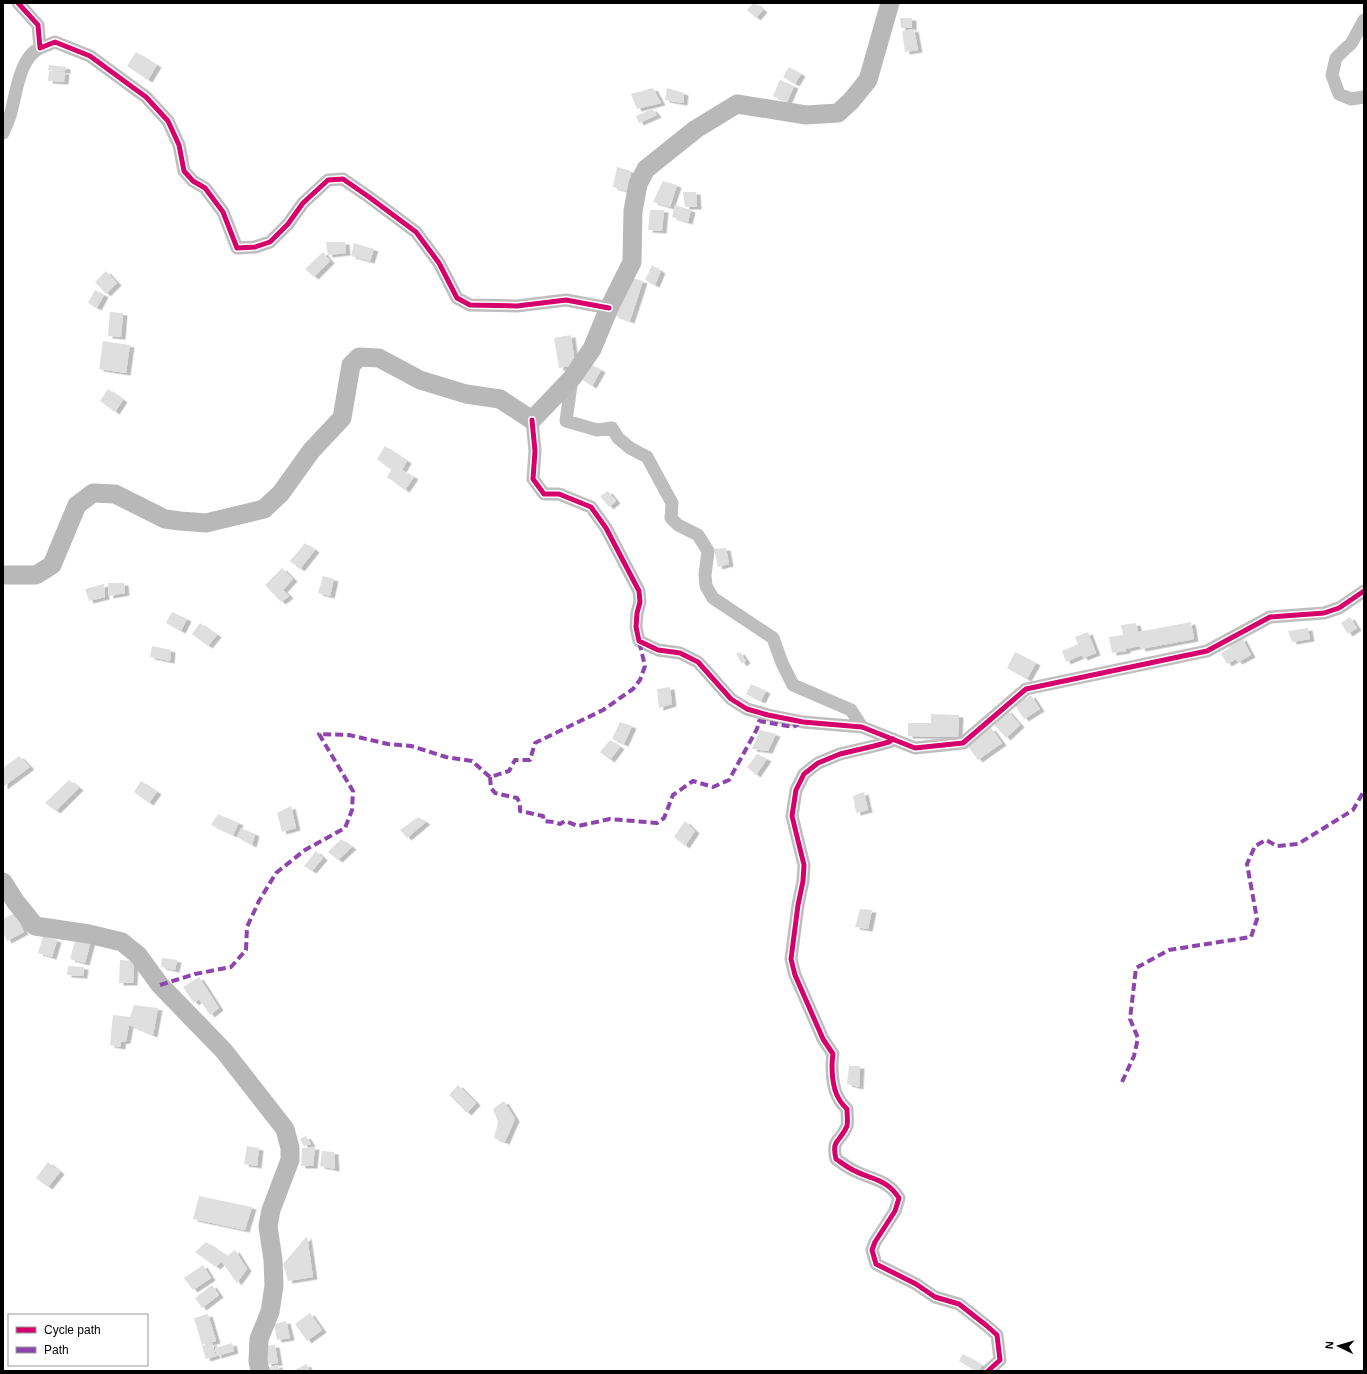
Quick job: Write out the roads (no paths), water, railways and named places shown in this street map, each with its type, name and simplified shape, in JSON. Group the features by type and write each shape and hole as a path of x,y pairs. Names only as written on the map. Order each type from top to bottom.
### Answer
{"main road":[{"path":"3,575 36,575 52,565 78,505 93,493 115,494 165,519 180,521 206,523 264,509 281,493 311,451 342,418 351,365 359,357 379,358 420,380 466,394 500,399 532,420 572,378 592,349 609,308 632,262 633,211 638,184 646,169 696,129 737,104 806,115 838,113 851,101 868,80 890,3"},
{"path":"3,882 15,901 35,926 89,934 122,942 138,955 160,985 224,1051 285,1129 290,1148 290,1160 271,1210 268,1226 273,1260 274,1286 270,1312 259,1339 258,1361 260,1371"}],"street":[{"path":"18,3 38,26 40,48"},
{"path":"1364,20 1351,44 1336,58 1332,75 1339,94 1351,99 1364,97"},
{"path":"3,133 10,116 20,74 34,50 55,42 90,56 146,97 168,121 179,145 184,171 193,180 205,188 223,212 237,248 255,247 270,242 288,224 304,203 328,180 343,179 416,232 439,263 457,298 470,305 517,306 566,300 609,308"},
{"path":"572,378 566,422 597,430 612,428 618,438 630,448 647,457 672,503 671,518 678,525 698,535 708,551 705,575 706,586 713,598 773,638 782,663 793,685 851,710 862,727"},
{"path":"532,420 535,451 533,479 544,494 559,494 591,507 606,528 639,590 640,602 637,613 636,627 639,641 658,650 680,653 698,662 731,699 747,709 803,722 862,727 916,748 963,743 1026,689 1207,651 1270,617 1324,613 1339,608 1364,591"},
{"path":"893,739 889,742 840,754 818,763 804,774 796,790 792,816 804,865 804,881 798,905 791,959 796,975 823,1039 833,1054 832,1062 834,1087 838,1099 847,1109 847,1125 834,1149 836,1159 855,1172 883,1182 894,1190 899,1198 895,1212 875,1242 872,1250 876,1264 916,1284 935,1297 959,1304 997,1335 1000,1360 988,1371"}]}
